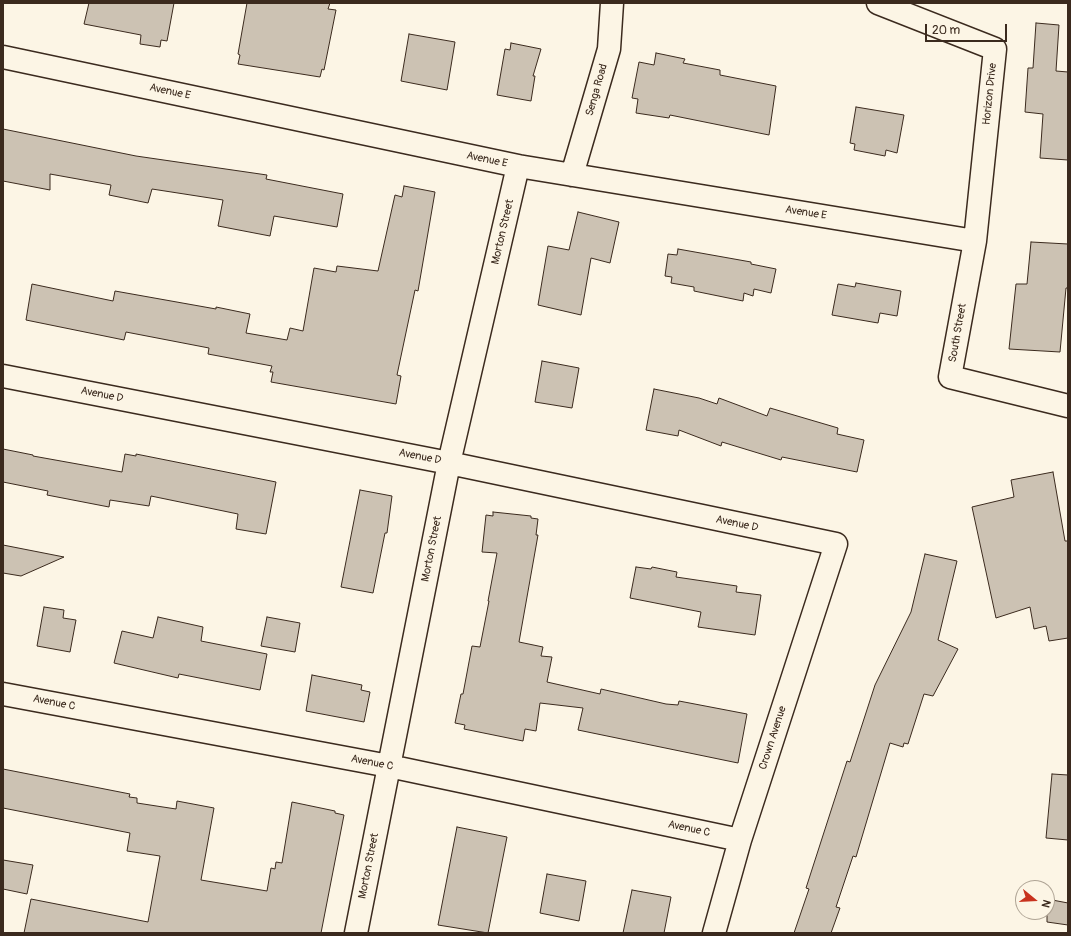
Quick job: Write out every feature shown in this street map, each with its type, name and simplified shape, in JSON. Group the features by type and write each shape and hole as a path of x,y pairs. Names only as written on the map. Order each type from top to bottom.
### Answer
{"street":[{"name":"Senga Road","path":"572,175 610,48 612,3"},
{"name":"Horizon Drive","path":"878,3 995,49 975,241"},
{"name":"Avenue E","path":"3,57 518,166 975,241"},
{"name":"Morton Street","path":"356,933 449,463 518,166"},
{"name":"South Street","path":"975,241 950,377 1068,406"},
{"name":"Avenue D","path":"3,376 449,463 836,544"},
{"name":"Crown Avenue","path":"714,933 740,840 836,544"},
{"name":"Avenue C","path":"3,694 389,766 740,840"}],"building":[{"path":"89,3 174,3 167,41 161,40 160,47 140,44 141,35 84,24"},
{"path":"247,3 330,3 328,9 336,10 324,70 322,69 320,77 238,64 240,55 238,54"},
{"path":"1036,23 1059,25 1056,71 1068,72 1068,160 1040,158 1043,114 1025,112 1028,68 1033,68"},
{"path":"409,34 455,42 447,90 401,81"},
{"path":"511,43 541,49 533,76 535,76 531,101 497,95 505,49 510,50"},
{"path":"656,53 685,59 683,63 720,70 720,75 776,86 769,135 670,115 669,118 636,113 638,99 632,98 639,62 654,65"},
{"path":"856,107 904,115 897,153 886,150 885,156 854,150 855,144 850,143"},
{"path":"3,129 136,156 267,175 266,179 343,194 337,227 274,216 270,236 218,226 223,200 152,189 148,203 109,195 111,185 50,174 50,190 3,181"},
{"path":"404,186 435,192 418,291 415,290 397,375 401,376 396,404 271,382 273,372 270,372 272,366 208,354 209,348 126,332 124,340 26,320 32,284 113,301 115,291 250,314 246,333 287,340 290,328 303,331 314,268 336,272 337,266 378,271 395,195 402,197"},
{"path":"578,212 619,222 610,263 591,258 581,315 538,305 548,246 569,250"},
{"path":"1031,242 1068,244 1068,288 1066,288 1060,352 1009,349 1016,284 1027,284"},
{"path":"678,249 751,262 751,264 776,269 771,293 754,289 753,296 744,293 743,301 694,291 694,287 671,283 672,277 665,276 668,254 677,255"},
{"path":"856,283 901,291 897,316 880,313 878,323 832,315 838,284 855,287"},
{"path":"542,361 579,368 572,408 535,402"},
{"path":"654,389 699,398 717,404 719,398 767,416 770,408 838,428 837,434 864,440 857,472 782,457 781,460 722,442 721,446 679,430 678,436 646,430"},
{"path":"3,449 122,472 125,454 136,456 136,454 276,482 266,534 236,529 238,514 151,496 149,506 110,500 109,507 47,495 48,491 3,482"},
{"path":"1053,472 1065,541 1068,541 1068,638 1049,641 1046,626 1034,629 1030,607 996,618 972,507 1014,497 1011,480"},
{"path":"360,490 392,496 387,533 385,533 373,593 341,587"},
{"path":"493,512 531,516 531,518 538,519 536,535 538,535 519,642 543,647 541,656 552,657 547,682 600,694 601,689 666,704 678,705 679,701 747,714 738,763 578,730 583,708 540,703 536,731 525,729 523,741 464,729 465,725 455,723 461,694 463,694 472,646 480,647 489,601 497,553 482,552 486,515 493,516"},
{"path":"3,545 64,557 21,576 3,573"},
{"path":"925,554 957,561 938,640 958,649 933,696 924,694 908,744 904,743 903,747 890,743 856,857 853,856 836,907 840,908 831,933 794,933 809,889 806,888 847,761 850,762 875,685 911,612"},
{"path":"636,567 651,569 652,567 677,572 676,577 737,586 736,592 761,595 755,635 698,627 701,612 630,598"},
{"path":"44,607 64,610 63,618 76,620 70,652 37,646"},
{"path":"158,617 203,627 201,641 267,654 260,690 179,674 178,678 114,663 122,631 153,638"},
{"path":"267,617 300,623 295,652 261,646"},
{"path":"312,675 362,685 361,690 370,692 364,722 306,711"},
{"path":"3,769 130,794 129,797 137,798 137,803 176,809 177,801 214,808 201,880 267,891 271,868 275,869 276,862 282,863 292,802 335,811 335,813 344,815 321,933 24,933 31,899 148,922 160,856 127,851 130,833 3,808"},
{"path":"1052,774 1068,775 1068,840 1046,838"},
{"path":"457,827 507,837 488,933 438,925"},
{"path":"3,860 33,865 27,894 3,889"},
{"path":"547,874 586,881 579,921 540,913"},
{"path":"632,890 671,897 664,933 623,933"},
{"path":"1055,901 1068,903 1068,925 1047,922 1047,920 1055,920"}]}
